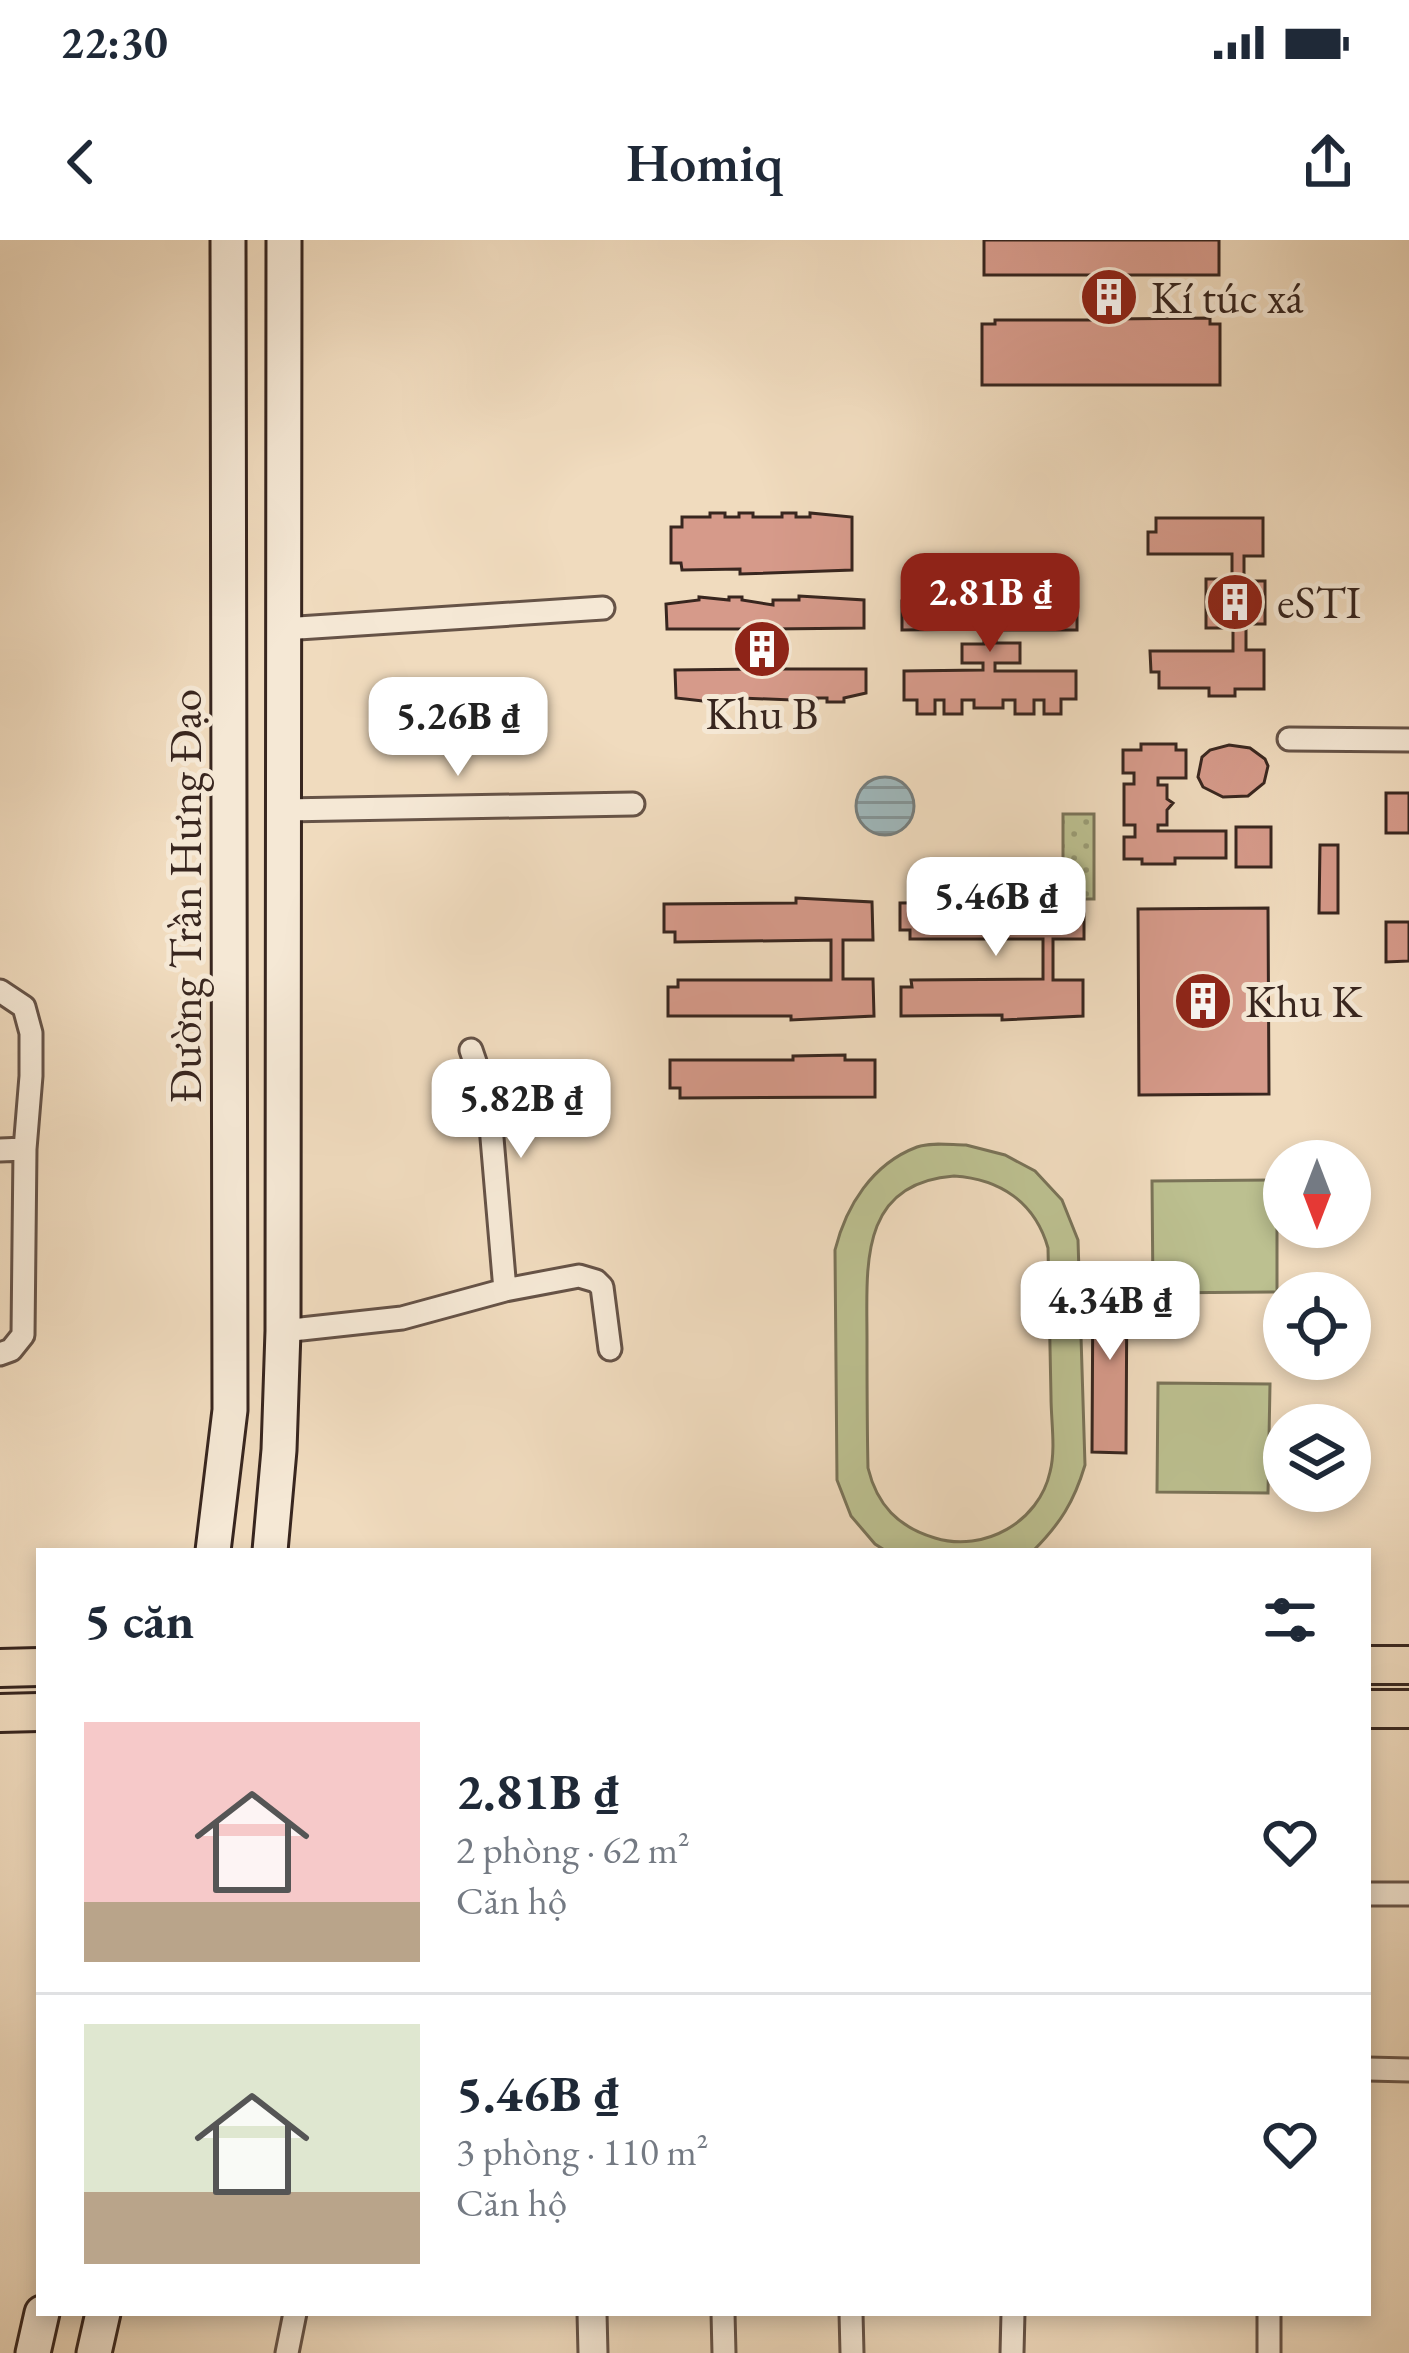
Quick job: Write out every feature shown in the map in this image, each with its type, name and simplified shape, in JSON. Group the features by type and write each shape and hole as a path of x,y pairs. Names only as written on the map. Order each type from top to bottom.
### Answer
{"main road":[{"name":"Đường Trần Hưng Đạo","path":"213,1548 230,1410 229,240"},
{"path":"270,1548 283,1331 284,240"},
{"path":"229,433 283,435"},
{"path":"230,471 283,473"},
{"path":"230,993 282,993"},
{"path":"1371,1665 1409,1665"},
{"path":"0,1668 36,1666"},
{"path":"1371,1709 1409,1709"},
{"path":"0,1713 36,1712"},
{"path":"33,2353 41,2316"},
{"path":"94,2353 102,2316"}],"street":[{"path":"283,629 603,608"},
{"path":"1289,739 1409,740"},
{"path":"284,810 632,804"},
{"path":"0,991 24,1007 29,1018 31,1076 25,1149 23,1335 11,1350 0,1354"},
{"path":"471,1050 489,1103 505,1290"},
{"path":"0,1150 25,1149"},
{"path":"283,1331 402,1318 579,1276 596,1281 605,1296 610,1349"},
{"path":"1371,1894 1409,1894"},
{"path":"1371,2069 1409,2069"},
{"path":"287,2353 294,2316"},
{"path":"592,2316 593,2353"},
{"path":"723,2316 724,2353"},
{"path":"851,2316 852,2353"},
{"path":"1012,2316 1012,2353"},
{"path":"1269,2316 1269,2353"}],"green space":[{"path":"1063,814 1094,814 1094,899 1063,899"},
{"path":"935,1144 966,1145 1005,1155 1035,1171 1062,1200 1078,1240 1085,1465 1065,1512 1036,1548 881,1548 851,1516 837,1480 835,1250 846,1218 874,1175 901,1155","holes":["954,1176 986,1182 1025,1206 1048,1248 1053,1454 1044,1490 1022,1519 990,1537 954,1542 900,1521 883,1504 868,1468 869,1258 884,1212 900,1194 923,1182"]},
{"path":"1263,1180 1263,1248 1277,1248 1277,1272 1263,1272 1263,1292 1153,1293 1152,1181"},
{"path":"1158,1383 1270,1384 1270,1404 1263,1404 1263,1493 1157,1492"}],"water":[{"path":"885,777 906,785 914,806 906,827 885,835 864,827 856,806 864,785"}],"building":[{"name":"Kí túc xá","path":"984,240 1219,240 1219,275 1112,275 1112,319 1210,318 1210,324 1220,324 1220,385 982,385 982,324 1106,320 1106,275 984,275"},
{"path":"710,513 852,517 852,570 740,574 740,569 682,570 681,563 671,563 671,527 682,527 682,517 710,517"},
{"name":"eSTI","path":"1156,518 1263,518 1263,556 1244,556 1244,581 1265,581 1265,624 1246,624 1246,650 1264,650 1264,689 1235,689 1235,696 1209,696 1209,688 1159,688 1159,672 1151,672 1150,651 1233,651 1233,628 1206,628 1206,579 1232,579 1232,554 1148,554 1148,532 1156,532"},
{"name":"Khu B","path":"799,596 864,600 864,628 772,629 772,669 866,669 866,693 844,698 844,702 676,698 675,670 760,669 760,658 751,658 751,639 759,639 759,629 667,629 666,604 699,597 742,597 773,605 773,600 799,600"},
{"path":"1017,597 1077,601 1077,630 996,630 996,643 1020,643 1020,663 995,663 995,671 1076,671 1076,699 1061,699 1061,714 1044,714 1044,700 1034,700 1034,714 1015,714 1015,700 1003,700 1003,708 974,708 974,700 962,700 962,714 944,714 944,700 935,700 935,714 917,714 917,700 904,700 904,671 983,670 983,663 962,663 962,644 984,644 984,629 902,630 902,601 959,598 990,606 990,601 1017,601"},
{"path":"1141,744 1176,744 1176,750 1186,750 1186,778 1158,778 1158,785 1167,785 1167,799 1173,803 1167,810 1167,825 1158,825 1158,831 1226,831 1226,858 1175,858 1175,864 1124,859 1124,837 1135,837 1135,825 1124,825 1124,784 1134,784 1134,773 1123,773 1123,750 1141,750"},
{"path":"1229,745 1250,748 1268,766 1264,783 1248,796 1223,797 1203,787 1198,777 1202,757"},
{"path":"1386,793 1409,793 1409,833 1386,833"},
{"path":"1236,827 1271,827 1271,867 1236,867"},
{"path":"1320,845 1338,845 1338,913 1319,913"},
{"path":"796,898 872,902 873,940 843,940 843,979 873,979 874,1016 791,1020 791,1016 668,1016 668,987 678,987 678,980 831,980 831,940 675,942 675,932 664,932 664,904 796,903"},
{"path":"1004,898 1084,901 1084,939 1053,939 1053,980 1083,980 1083,1016 1002,1020 1002,1015 901,1016 901,987 912,987 911,980 1043,979 1043,939 910,939 910,930 900,930 900,903 1004,902"},
{"name":"Khu K","path":"1268,908 1269,1094 1139,1095 1138,909"},
{"path":"1386,922 1409,922 1409,961 1386,962"},
{"path":"845,1055 845,1060 875,1060 875,1097 680,1098 680,1088 670,1088 670,1060"},
{"path":"1093,1274 1127,1274 1126,1453 1092,1452"}],"place":[{"name":"Kí túc xá","path":"1109,297"},
{"name":"eSTI","path":"1235,602"},
{"name":"Khu B","path":"762,649"},
{"name":"Khu K","path":"1203,1001"}]}
